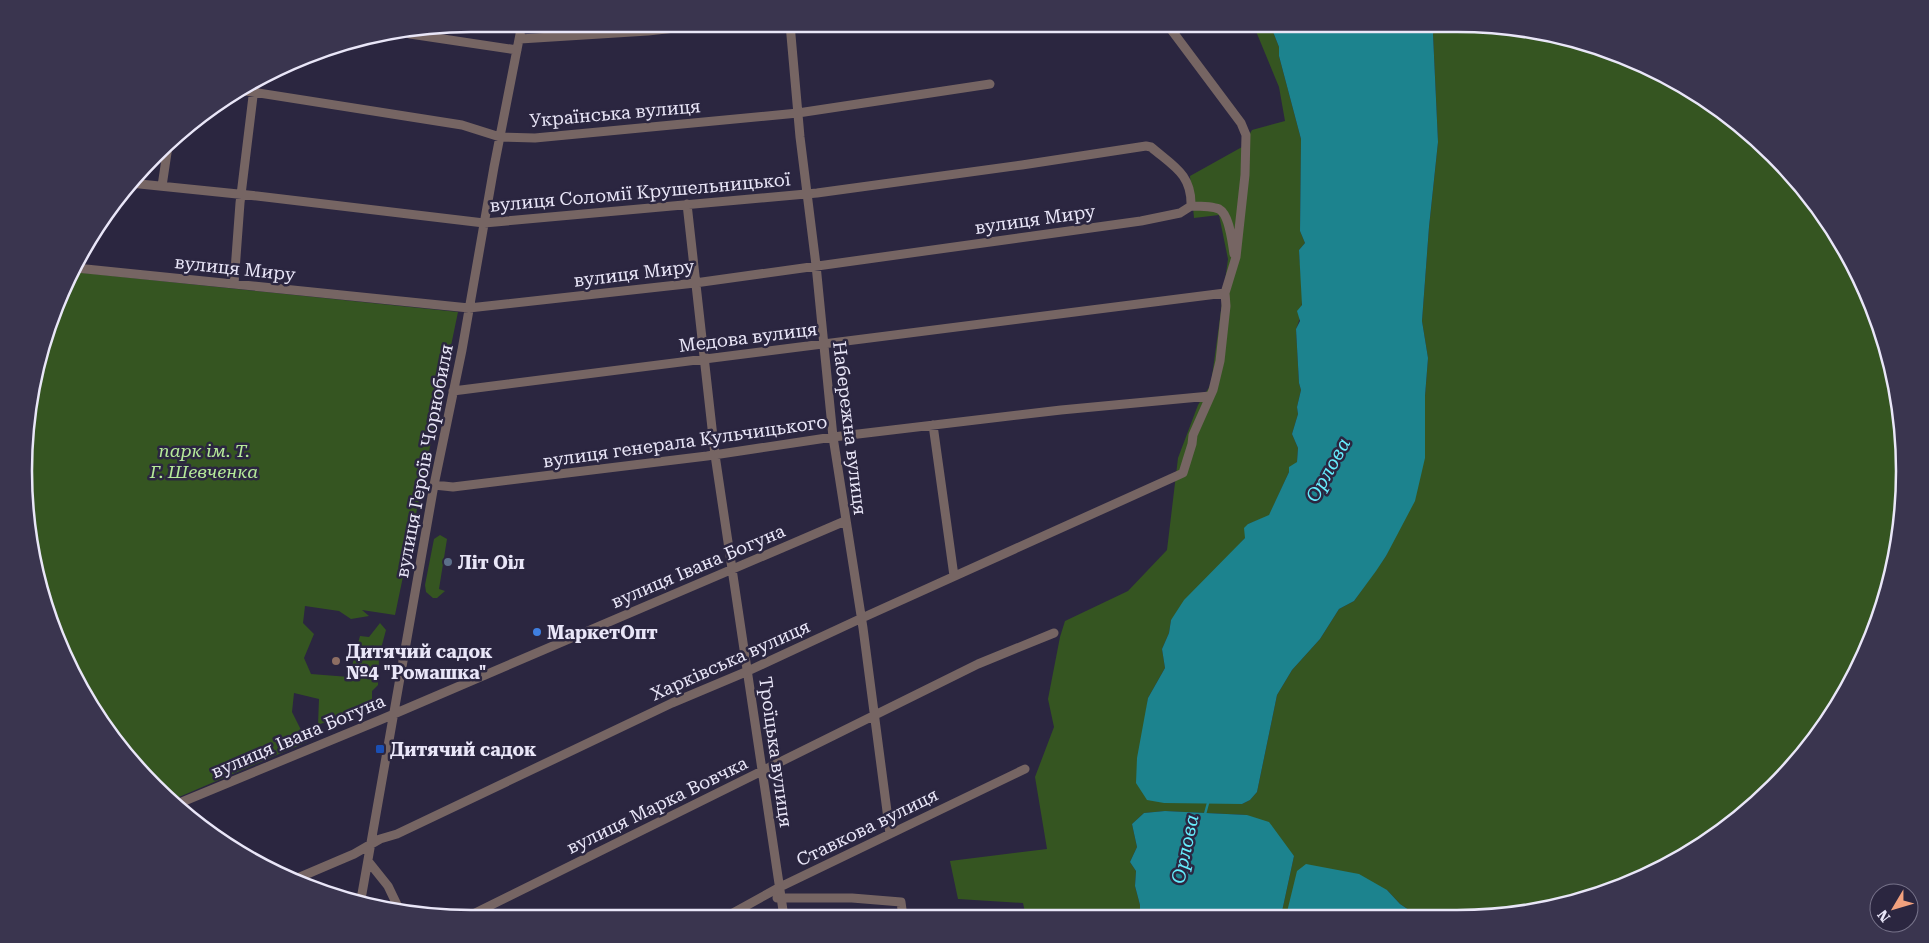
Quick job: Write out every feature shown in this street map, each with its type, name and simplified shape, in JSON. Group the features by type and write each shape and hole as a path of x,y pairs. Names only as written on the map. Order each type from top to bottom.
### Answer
{"street":[{"name":"вулиця Героїв Чорнобиля","path":"362,897 434,485 521,32"},
{"path":"520,38 630,32"},
{"name":"Набережна вулиця","path":"791,32 806,194 816,265 833,437 862,618 890,834"},
{"path":"1173,32 1241,123 1246,135 1240,239 1225,293 1226,306 1220,361 1210,396"},
{"path":"420,35 517,50"},
{"name":"Українська вулиця","path":"253,90 462,125 500,137 535,138 798,113 990,84"},
{"path":"234,284 251,92"},
{"name":"вулиця Соломії Крушельницької","path":"139,184 242,194 484,223 806,194 1022,165 1136,146 1151,147 1185,178 1190,187 1191,206"},
{"path":"162,186 167,156"},
{"name":"Троїцька вулиця","path":"687,204 715,455 783,911"},
{"path":"1191,206 1218,208 1223,213 1230,230 1235,261"},
{"name":"вулиця Миру","path":"83,268 469,308 695,283 1141,221 1180,213 1191,206"},
{"name":"Медова вулиця","path":"453,391 1225,293"},
{"name":"вулиця генерала Кульчицького","path":"434,485 454,487 715,455 833,437 1061,410 1210,396"},
{"name":"Харківська вулиця","path":"302,876 354,854 371,844 672,703 748,671 1182,473 1192,444 1193,435 1210,396"},
{"path":"933,426 954,576"},
{"name":"вулиця Івана Богуна","path":"182,802 394,714 845,520"},
{"name":"вулиця Марка Вовчка","path":"480,911 978,664 1054,633"},
{"name":"Ставкова вулиця","path":"737,911 780,887 1025,769"},
{"path":"368,861 388,886 397,904"},
{"path":"766,896 782,900 852,898 901,902 902,911"}],"green space":[{"path":"1256,32 1273,32 1279,47 1279,56 1301,139 1300,231 1305,243 1299,250 1302,300 1296,329 1301,390 1297,407 1298,414 1292,434 1298,448 1297,462 1289,472 1269,516 1248,524 1246,537 1171,620 1169,633 1162,649 1165,668 1148,698 1145,722 1242,804 1250,800 1257,792 1277,695 1292,670 1320,639 1339,609 1354,601 1386,556 1392,542 1425,396 1428,358 1422,321 1438,142 1434,32 1486,33 1543,41 1599,56 1652,78 1701,106 1747,141 1788,182 1823,228 1851,277 1873,330 1888,386 1896,443 1896,500 1893,529 1882,585 1863,639 1838,691 1806,739 1788,761 1747,802 1725,820 1677,852 1625,877 1571,896 1515,907 1486,910 1410,911 1400,904 1387,890 1296,911 1282,911 1294,856 1247,815 1165,811 1144,813 1132,824 1137,847 1130,862 1136,871 1135,886 1140,911 1025,911 1023,903 958,899 950,861 1047,849 1035,777 1054,727 1048,699 1065,621 1128,591 1167,550 1178,458 1198,405 1211,384 1228,259 1219,215 1194,218 1190,176 1242,147 1252,130 1285,121 1279,87"},
{"name":"парк ім. Т. Г. Шевченка","path":"80,273 458,312 395,615 362,610 369,616 351,619 339,611 305,606 303,623 314,634 304,658 311,674 349,677 360,636 369,637 380,623 386,630 379,656 378,685 372,691 372,711 355,710 318,725 319,699 294,693 292,712 307,742 177,798 141,761 123,739 91,691 78,666 56,613 47,585 36,529 32,472 36,414 47,358 66,304"},
{"path":"440,535 447,539 439,589 445,591 437,598 433,598 426,592 425,585 434,539"}],"water":[{"path":"1273,32 1434,32 1438,142 1422,321 1428,358 1425,396 1425,458 1415,501 1386,556 1354,601 1339,609 1320,639 1292,670 1277,695 1257,792 1250,800 1242,804 1164,803 1147,800 1136,783 1137,758 1148,698 1165,668 1162,649 1169,633 1171,620 1184,600 1245,538 1244,528 1248,524 1269,515 1289,472 1289,467 1297,462 1298,448 1292,434 1298,414 1297,407 1301,390 1296,329 1300,321 1297,311 1302,305 1299,250 1305,243 1300,231 1301,139 1279,56 1279,47"},
{"path":"1165,811 1247,815 1269,822 1294,856 1282,911 1140,911 1135,886 1136,871 1130,862 1137,847 1132,824 1144,813"},
{"path":"1306,864 1359,874 1387,890 1400,904 1410,911 1287,911 1297,871"}],"waterway":[{"name":"Орлова","path":"1205,814 1208,803"}],"place":[{"name":"Літ Оіл","path":"448,562"},
{"name":"МаркетОпт","path":"537,632"},
{"name":"Дитячий садок №4 \"Ромашка\"","path":"336,661"},
{"name":"Дитячий садок","path":"380,749"}]}
